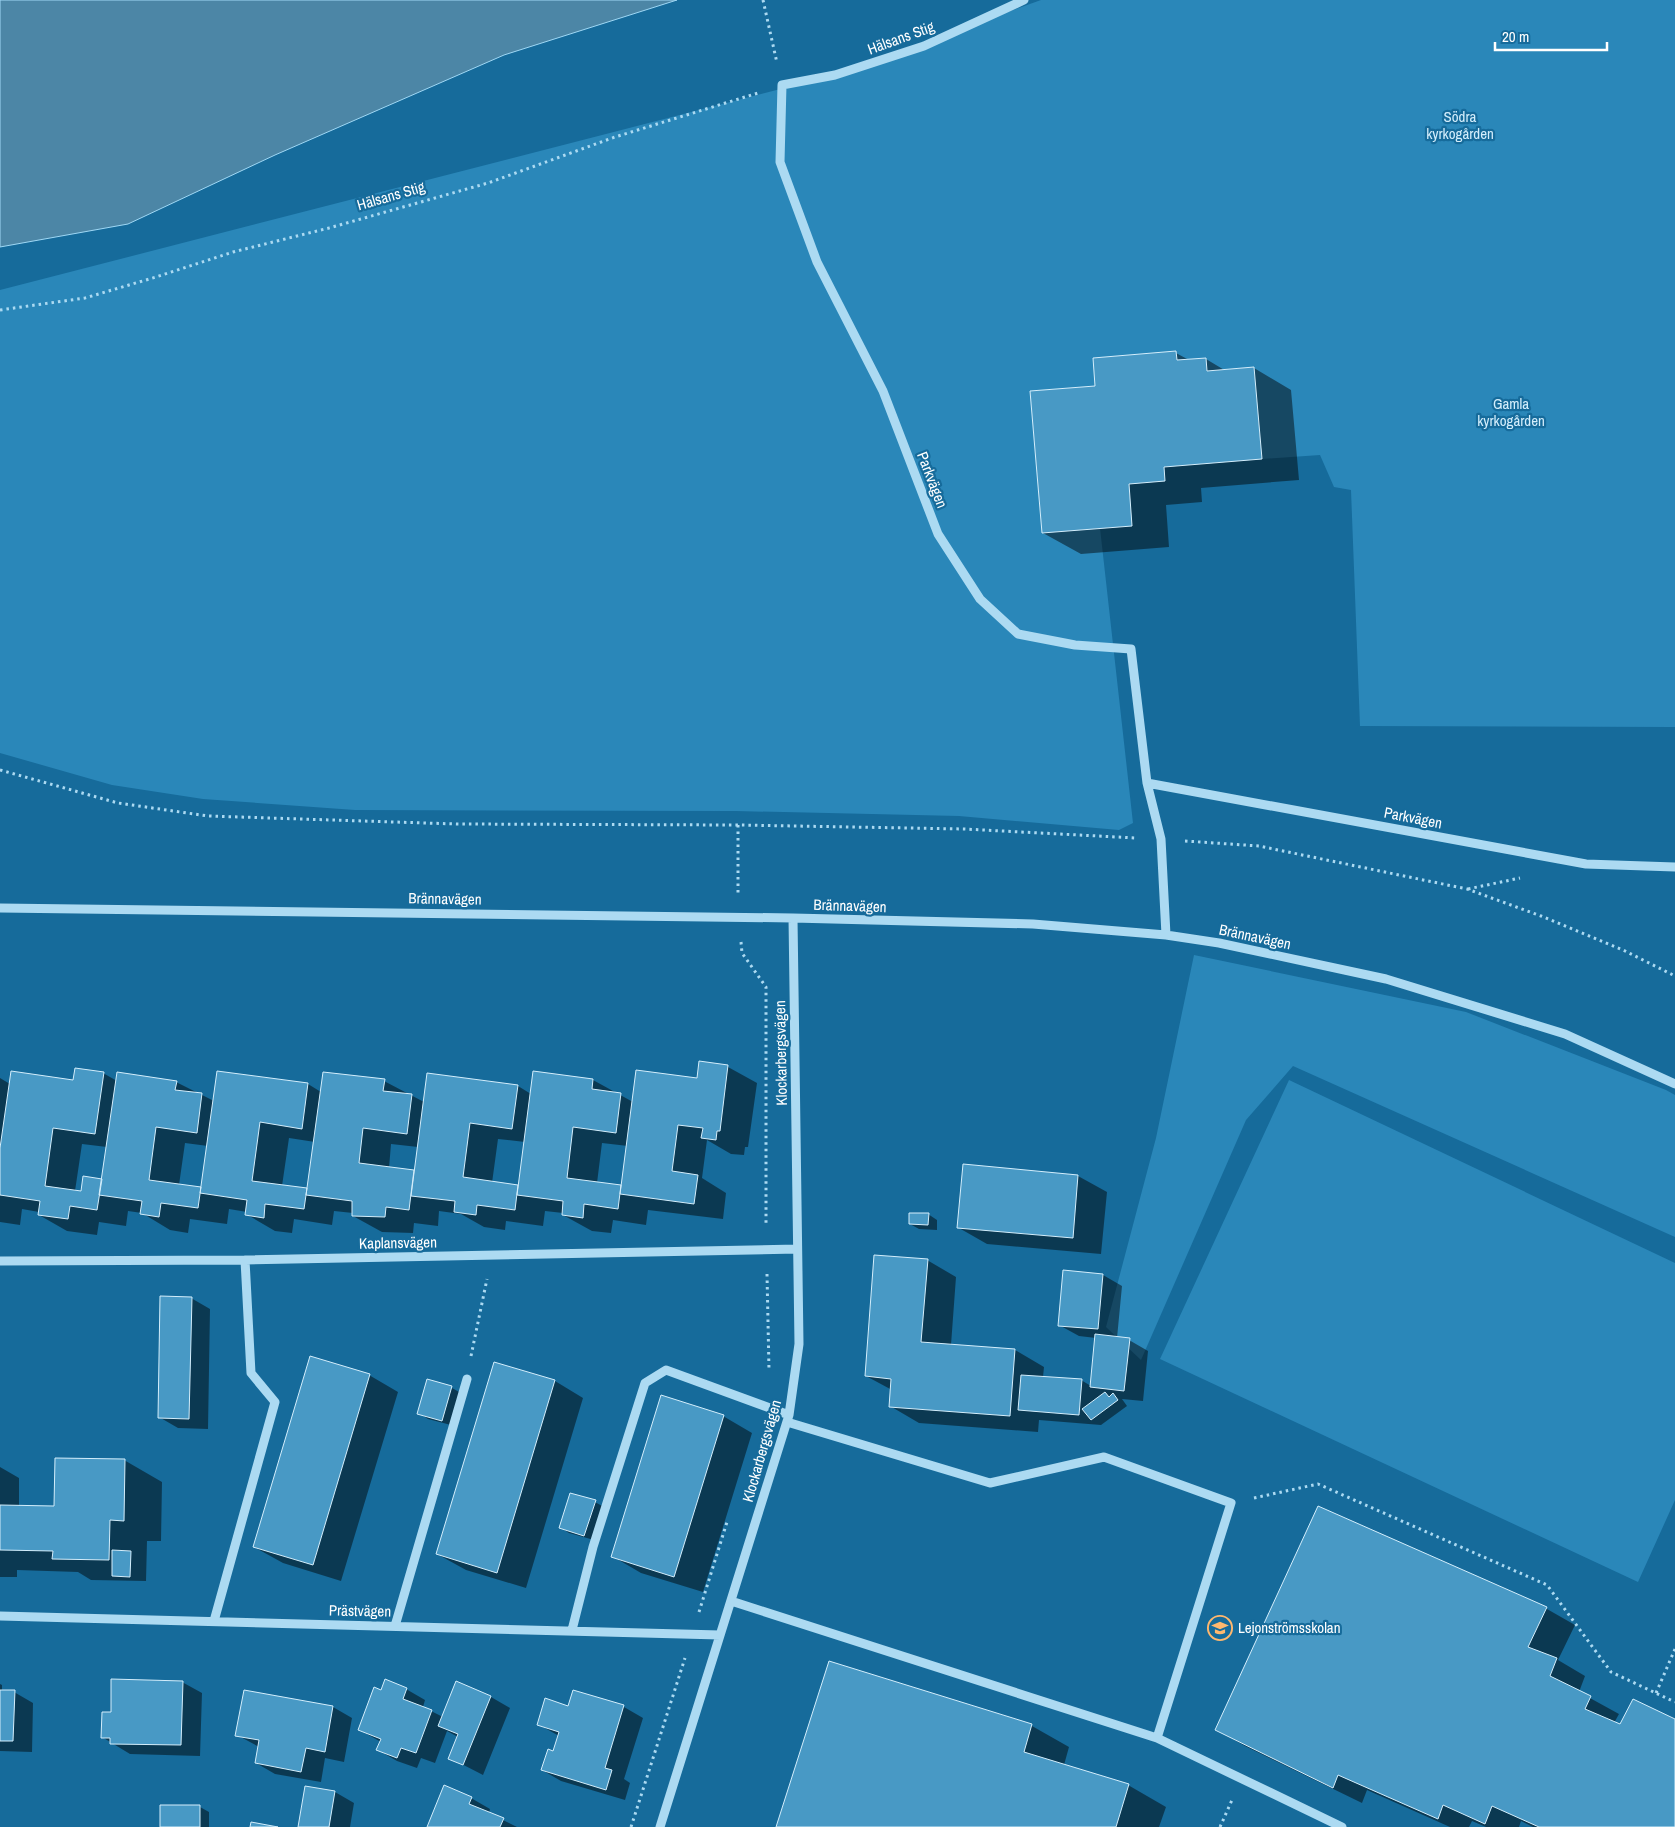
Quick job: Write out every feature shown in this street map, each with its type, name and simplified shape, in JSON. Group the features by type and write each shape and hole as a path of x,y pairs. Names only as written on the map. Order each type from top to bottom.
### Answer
{"street":[{"name":"Hälsans Stig","path":"782,85 835,75 924,46 1024,0"},
{"name":"Parkvägen","path":"782,85 780,162 817,262 883,391 938,534 980,599 1018,634 1075,645 1131,649 1147,783 1161,839 1166,935"},
{"name":"Parkvägen","path":"1147,783 1586,864 1675,867"},
{"name":"Brännavägen","path":"0,908 793,918 1034,924 1166,935 1219,943 1386,978 1565,1034 1675,1084"},
{"name":"Klockarbergsvägen","path":"660,1827 788,1418 798,1344 793,918"},
{"name":"Kaplansvägen","path":"0,1261 245,1260 797,1249"},
{"path":"214,1622 275,1402 251,1373 245,1260"},
{"path":"572,1630 593,1548 645,1383 666,1370 764,1406 788,1418 990,1483 1104,1457 1231,1503 1156,1738"},
{"path":"395,1626 467,1379"},
{"path":"731,1601 1156,1738 1342,1827"},
{"name":"Prästvägen","path":"0,1616 720,1635"}],"path":[{"path":"763,0 782,85"},
{"name":"Hälsans Stig","path":"0,310 85,298 233,252 329,228 488,183 615,137 782,85"},
{"path":"0,770 118,803 208,816 456,824 964,828 1259,846 1467,889 1541,916 1605,943 1675,976"},
{"path":"738,825 742,953 766,987 766,1250 769,1390 764,1406"},
{"path":"467,1379 492,1255"},
{"path":"1231,1503 1318,1484 1547,1585 1611,1672 1675,1702"},
{"path":"632,1827 728,1520"},
{"path":"1656,1693 1675,1649"}],"green space":[{"path":"1041,0 1675,0 1675,727 1360,726 1351,490 1334,487 1320,455 1262,459 1254,367 1207,371 1206,358 1177,360 1176,351 1093,358 1095,386 1030,391 1042,533 1100,528 1133,823 1119,830 959,816 736,811 355,810 203,799 112,785 0,753 0,290 835,75"},
{"path":"1194,955 1466,1012 1675,1095 1675,1237 1293,1066 1246,1120 1141,1360 1106,1327 1156,1138"},
{"path":"1289,1080 1675,1263 1675,1500 1638,1582 1160,1359"}],"shaded area":[{"path":"0,0 677,0 504,55 275,155 128,224 0,247"}],"building":[{"path":"1176,351 1177,360 1206,358 1207,371 1254,367 1262,459 1164,467 1165,481 1129,484 1132,526 1042,533 1030,391 1095,386 1093,358"},
{"path":"699,1061 728,1065 720,1131 717,1131 716,1140 701,1138 703,1128 678,1125 672,1171 698,1175 694,1204 620,1194 636,1070 697,1078"},
{"path":"75,1068 104,1072 95,1134 53,1128 45,1186 81,1191 83,1176 102,1179 97,1210 70,1206 68,1219 38,1215 40,1201 0,1195 0,1148 11,1071 73,1080"},
{"path":"217,1071 308,1083 302,1129 260,1122 252,1181 307,1188 304,1209 265,1204 264,1218 245,1215 247,1200 200,1193"},
{"path":"533,1071 593,1079 592,1089 621,1093 616,1133 573,1127 567,1178 621,1185 618,1209 584,1204 583,1218 562,1215 563,1201 517,1195"},
{"path":"117,1072 177,1081 175,1090 202,1093 197,1133 156,1127 149,1180 201,1187 198,1208 161,1203 159,1217 140,1214 142,1201 99,1195"},
{"path":"323,1072 385,1079 383,1091 412,1094 407,1134 363,1128 359,1163 414,1170 409,1210 386,1207 385,1217 352,1216 352,1201 306,1195"},
{"path":"427,1073 518,1085 512,1129 470,1123 463,1177 518,1185 515,1210 477,1205 476,1215 454,1212 455,1201 411,1196"},
{"path":"963,1164 1078,1175 1073,1238 957,1228"},
{"path":"909,1213 929,1213 928,1225 909,1224"},
{"path":"874,1255 928,1259 921,1342 1015,1349 1010,1416 889,1407 891,1379 865,1376"},
{"path":"1063,1270 1103,1274 1098,1329 1058,1326"},
{"path":"160,1296 192,1297 189,1419 158,1418"},
{"path":"1095,1334 1130,1338 1124,1391 1090,1387"},
{"path":"310,1356 370,1374 313,1565 253,1547"},
{"path":"494,1362 555,1380 497,1573 436,1554"},
{"path":"1021,1375 1082,1379 1079,1415 1018,1410"},
{"path":"427,1379 452,1386 442,1421 417,1414"},
{"path":"1105,1392 1109,1397 1113,1393 1118,1400 1091,1420 1082,1409"},
{"path":"661,1395 724,1415 674,1577 611,1557"},
{"path":"55,1458 125,1459 124,1521 110,1520 109,1560 52,1559 53,1551 0,1550 0,1505 54,1506"},
{"path":"570,1493 596,1500 584,1536 559,1528"},
{"path":"1318,1506 1547,1607 1528,1647 1557,1658 1550,1676 1591,1696 1585,1709 1620,1724 1633,1699 1675,1719 1675,1827 1539,1827 1492,1806 1485,1824 1443,1805 1438,1819 1338,1775 1333,1788 1215,1730"},
{"path":"112,1550 131,1551 130,1577 112,1576"},
{"path":"829,1661 1032,1724 1024,1752 1129,1784 1116,1827 776,1827"},
{"path":"111,1679 183,1681 181,1745 110,1744 110,1738 101,1738 102,1712 111,1712"},
{"path":"385,1679 407,1688 403,1699 432,1710 416,1753 401,1748 397,1758 376,1750 381,1739 358,1730 374,1687 381,1690"},
{"path":"456,1681 491,1696 463,1765 448,1759 458,1734 438,1726"},
{"path":"0,1690 15,1690 13,1741 0,1741"},
{"path":"244,1690 333,1706 325,1752 306,1748 301,1772 255,1763 259,1740 235,1736"},
{"path":"573,1690 624,1705 605,1768 612,1770 606,1790 541,1770 548,1749 553,1751 559,1732 537,1725 545,1698 568,1706"},
{"path":"444,1785 472,1797 469,1804 504,1818 500,1827 427,1827"},
{"path":"305,1786 335,1791 329,1827 298,1827"},
{"path":"160,1805 200,1805 200,1827 160,1827"},
{"path":"251,1822 278,1827 250,1827"}],"place":[{"name":"Lejonströmsskolan","path":"1220,1628"}],"park label":[{"name":"Södra kyrkogården","path":"1460,126"},
{"name":"Gamla kyrkogården","path":"1511,412"}]}
